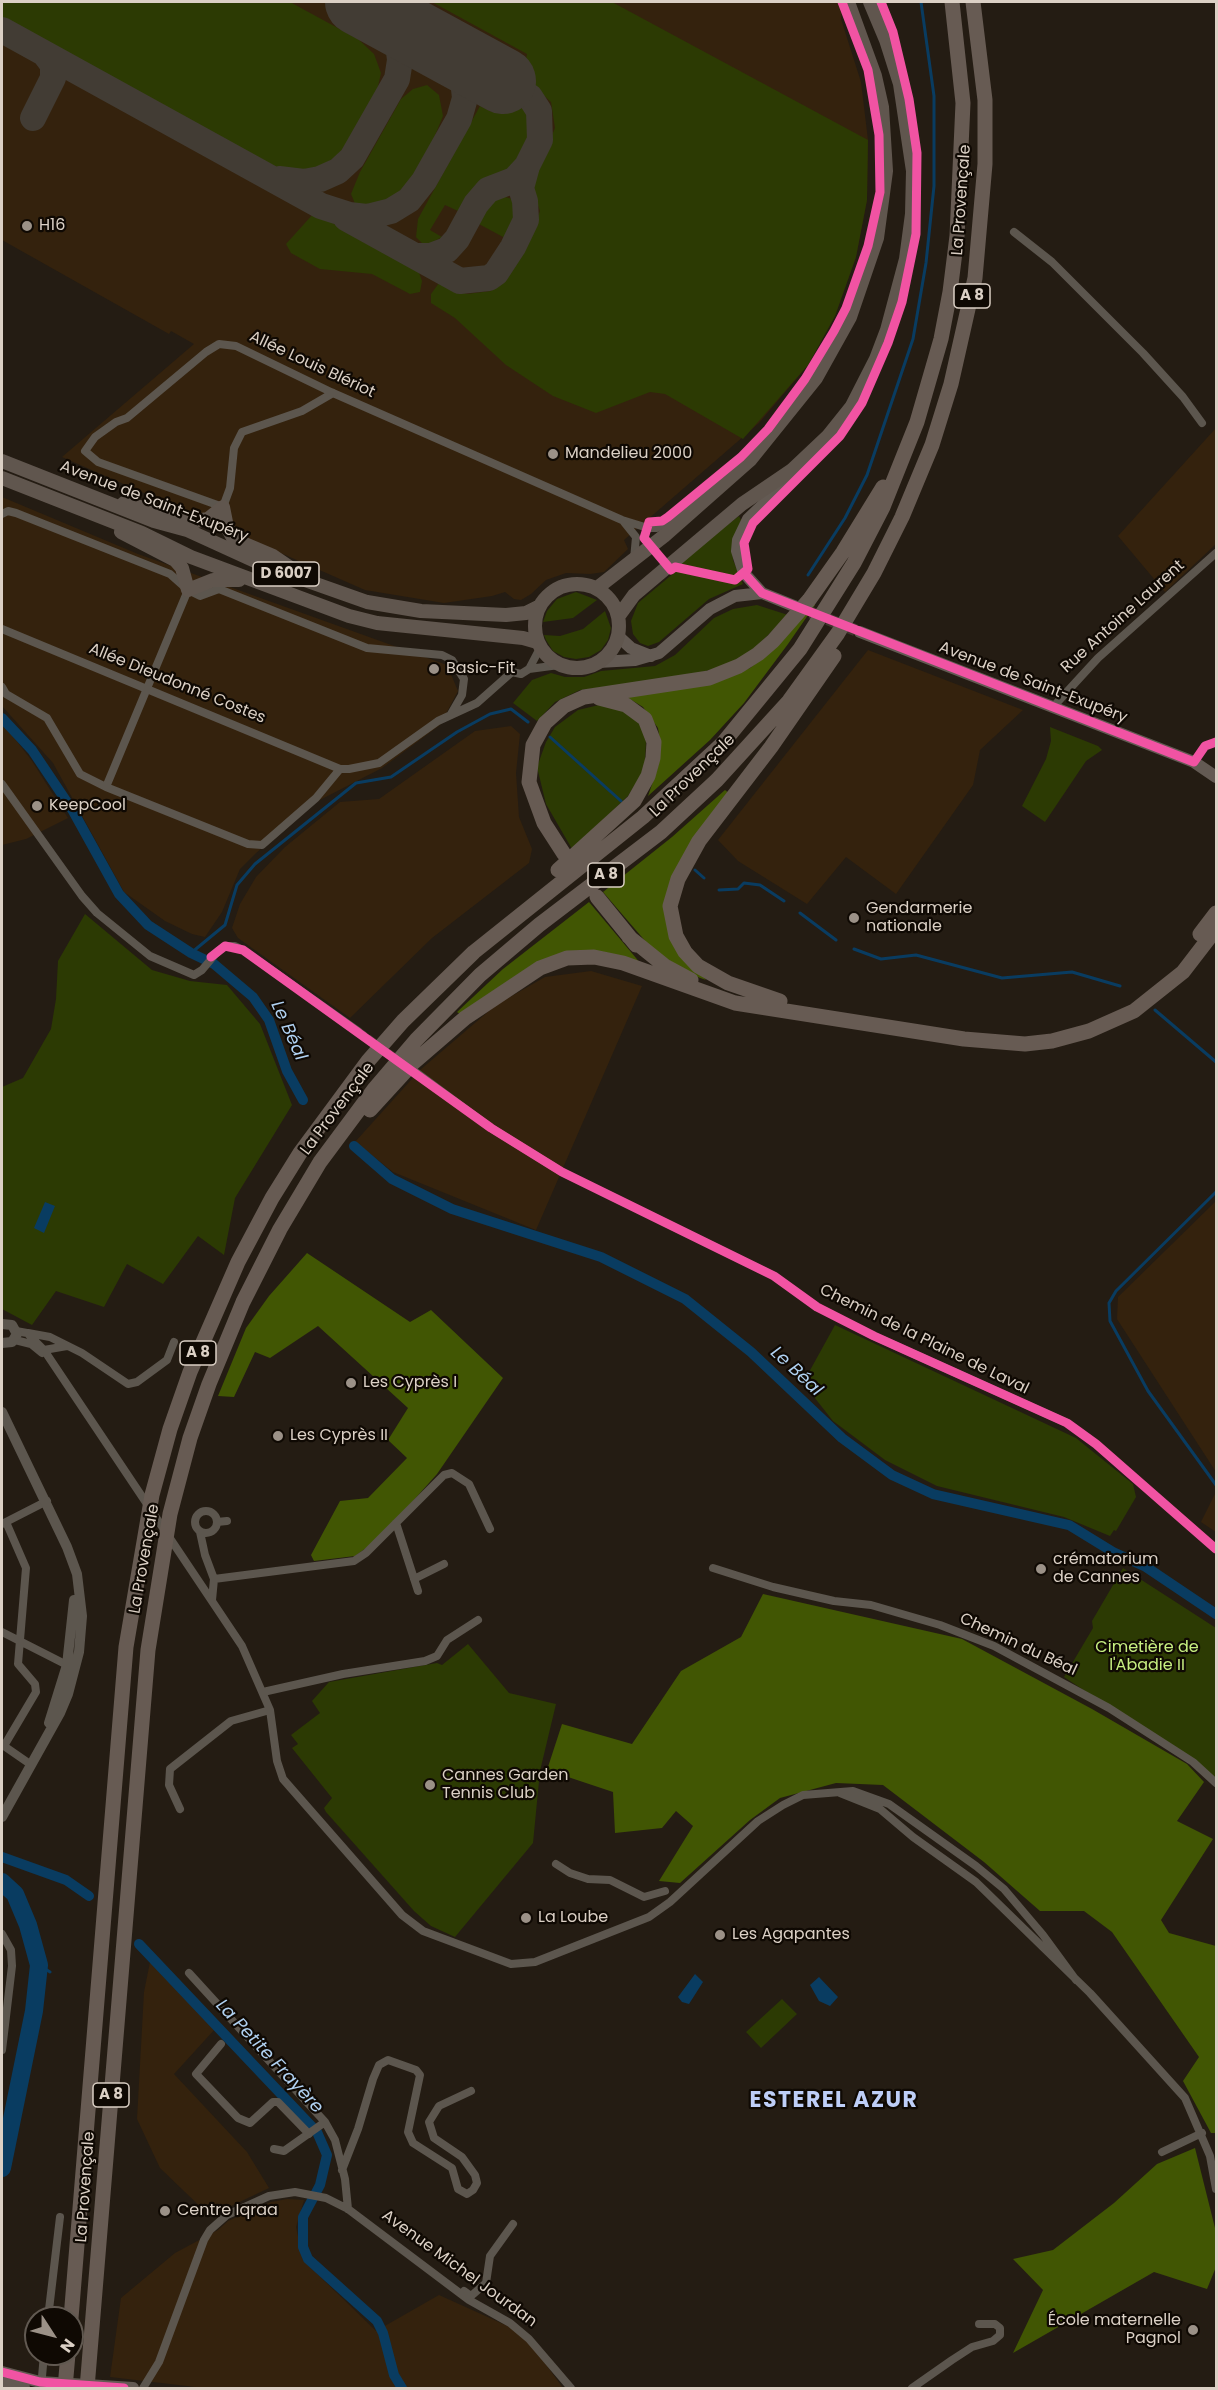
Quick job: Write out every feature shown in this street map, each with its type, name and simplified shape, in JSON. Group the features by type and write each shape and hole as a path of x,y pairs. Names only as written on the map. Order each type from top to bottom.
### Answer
{"highway":[{"name":"La Provençale","path":"72,2306 125,1659 137,1571 152,1495 170,1429 190,1372 238,1262 300,1153 375,1053 435,988 474,952 650,811 707,759 753,709 800,649 840,588 883,507 906,452 941,339 957,236 963,103 952,2"},
{"name":"La Provençale","path":"87,2388 147,1650 161,1560 190,1438 218,1362 263,1261 320,1162 391,1069 480,975 539,925 661,832 741,756 815,666 874,573 902,517 932,445 951,384 973,287 985,164 984,100 973,2"},
{"path":"564,854 536,808 529,782 533,745 545,723 564,706 584,697 708,678 739,666 758,654 792,622 827,576 906,452"},
{"path":"780,1001 716,978 691,959 679,943 672,925 670,906 673,893 699,841 754,771 826,669 856,617 874,573"},
{"path":"474,952 536,890 623,814 634,801 648,776 654,742 645,719 636,711 614,700 584,697"},
{"path":"597,897 653,964 683,986"},
{"path":"629,937 665,966 700,984 729,993 968,1030 1044,1033 1096,1018 1140,996 1177,963 1216,913"},
{"path":"320,1162 429,1049 472,1013 540,968 567,958 594,957 623,963 718,999 752,1006 975,1041 1036,1043 1089,1031 1134,1011 1173,981 1216,929"},
{"path":"65,2388 67,2366"}],"main road":[{"path":"597,588 634,561 721,487 767,441 821,370 850,317 877,238 886,171 882,107 866,45 848,2"},
{"path":"794,606 762,593 744,573 737,550 741,529 756,509 832,438 867,380 887,330 906,259 912,214 910,143 900,84 872,2"},
{"path":"618,617 628,601 641,588 742,504 792,471 828,436 852,406"},
{"name":"Avenue de Saint-Exupéry","path":"2,461 154,521 188,530 236,550 261,564 367,602 421,611 520,615 538,607"},
{"name":"Avenue de Saint-Exupéry","path":"2,478 142,533 191,557 349,616 377,623 523,638 539,645"},
{"path":"102,500 138,505 195,521 208,519 223,507"},
{"path":"223,507 226,527 232,536 240,542 273,556 313,583"},
{"path":"94,513 128,537 175,560 182,568 188,590 221,579 260,582"},
{"path":"585,584 597,588 609,598 618,617 618,636 612,650 598,662 586,667 572,668 559,665 539,645 533,628 538,607 553,590 562,586 585,584"},
{"path":"598,662 636,660 651,656 668,648 694,621 723,601 748,594 762,593"},
{"name":"Avenue de Saint-Exupéry","path":"860,632 1194,762 1216,777"},
{"path":"618,636 631,648 651,656"},
{"name":"Avenue de Saint-Exupéry","path":"1194,762 1216,765"},
{"path":"2,2372 41,2385 133,2388"},
{"path":"2,2383 24,2388"}],"street":[{"path":"1014,232 1052,262 1143,353 1183,397 1202,423"},
{"name":"Allée Louis Blériot","path":"223,507 98,462 88,457 85,451 87,446 116,422 127,418 206,352 219,344 236,346 333,393 622,520 648,528 663,526 721,487"},
{"path":"223,507 230,488 234,448 242,432 302,411 333,393"},
{"path":"2,514 8,511 16,513 171,574 188,590 200,596 219,589 367,648 442,655 452,660 464,679 462,695 451,714"},
{"path":"622,520 636,537 634,561"},
{"name":"Rue Antoine Laurent","path":"1053,706 1098,658 1216,554"},
{"path":"106,787 188,590"},
{"name":"Allée Dieudonné Costes","path":"2,629 340,769"},
{"path":"525,671 539,645"},
{"path":"2,687 6,694 47,718 80,774 106,787 248,844 261,845 316,798 340,769 379,763 451,714 477,703 512,672 559,665"},
{"path":"2,784 44,847 97,913 150,956 189,974 198,974 225,946 243,950 358,1031"},
{"name":"Chemin de la Plaine de Laval","path":"417,1073 491,1128 562,1172 774,1276 817,1307 874,1336 1067,1423 1096,1444 1216,1549"},
{"path":"3,1322 12,1325 11,1340"},
{"path":"11,1340 50,1338 98,1361 128,1384 137,1382 167,1360 174,1342"},
{"path":"11,1340 30,1344 45,1354 242,1646 270,1710 277,1761 284,1779 402,1916 423,1931 511,1964 535,1962 649,1917 670,1902 766,1816 803,1795 853,1791 889,1804 976,1866 1004,1890 1043,1935 1076,1980"},
{"path":"11,1340 45,1354 68,1346"},
{"path":"2,1412 68,1547 76,1574 82,1616 60,1713 2,1817"},
{"path":"214,1579 354,1561 366,1553 444,1475 452,1473 469,1484 490,1529"},
{"path":"30,1764 4,1746 36,1692 35,1684 18,1664 27,1568 4,1523 47,1501"},
{"path":"212,1600 214,1579 200,1532 195,1527 194,1520 197,1514 209,1506 217,1522"},
{"path":"217,1522 227,1521"},
{"path":"200,1532 212,1531 217,1522"},
{"path":"396,1523 418,1592"},
{"path":"414,1579 444,1564"},
{"name":"Chemin du Béal","path":"713,1568 783,1589 834,1601 871,1605 940,1625 994,1646 1109,1708 1193,1762 1216,1783"},
{"path":"263,1692 437,1656 447,1640 478,1620"},
{"path":"2,1632 71,1665"},
{"path":"180,1809 169,1785 170,1769 231,1721 270,1710"},
{"path":"834,1791 880,1809 913,1838 976,1882 1076,1980 1185,2098 1210,2156 1216,2189"},
{"path":"556,1864 570,1873 588,1879 610,1880 644,1897 664,1892"},
{"path":"2,1934 11,1950 12,1966 2,2050"},
{"path":"189,1973 335,2140 348,2209"},
{"path":"221,2044 196,2074 238,2118 250,2123 273,2102 278,2102 309,2134"},
{"path":"342,2170 358,2129 373,2079 379,2065 388,2060 416,2070 420,2075 408,2132 413,2143 452,2168 458,2189 467,2193 473,2190 477,2183 475,2175 462,2157 434,2138 429,2122 439,2106 471,2091"},
{"path":"274,2148 284,2151 322,2124"},
{"path":"1162,2152 1202,2133"},
{"name":"Avenue Michel Jourdan","path":"143,2388 159,2362 204,2240 210,2230 227,2215 268,2196 295,2192 326,2198 348,2209 469,2300 510,2323 529,2339 571,2388"},
{"path":"49,2306 60,2217"},
{"path":"428,2271 438,2272 471,2296 486,2283 490,2256 513,2224"},
{"path":"912,2388 972,2347 993,2341 1000,2335 1000,2328 995,2324 979,2324"},
{"path":"41,2385 43,2366"}],"shaded area":[{"path":"2,2 843,2 841,19 861,82 868,140 867,200 856,257 835,316 808,365 759,423 624,540 628,549 604,572 566,573 546,580 521,600 514,599 505,592 444,603 365,590 62,457 194,344 171,331 169,334 2,240"},
{"path":"1216,428 1216,544 1165,592 1118,536"},
{"path":"2,497 138,554 447,665 458,691 440,725 382,768 318,801 256,853 240,869 222,912 205,937 192,934 165,921 124,892 53,763 2,706"},
{"path":"868,650 1023,710 980,750 973,785 896,894 846,857 807,904 738,861 718,840"},
{"path":"2,722 32,761 68,818 26,839 2,845"},
{"path":"511,726 520,734 516,773 519,817 532,849 529,863 432,938 350,1018 238,938 232,928 240,904 256,877 285,847 340,802 379,799 475,731"},
{"path":"591,971 642,986 536,1230 393,1172 355,1142 420,1070 496,1005 545,977"},
{"path":"1216,1201 1216,1472 1117,1319 1118,1297"},
{"path":"1216,1492 1216,1532 1201,1522"},
{"path":"150,1962 215,2029 174,2074 247,2152 269,2188 210,2216 160,2168 137,2119 144,1992"},
{"path":"287,2199 304,2200 296,2227 303,2260 376,2331 439,2295 523,2333 563,2388 204,2388 110,2377 121,2298 175,2253 218,2230 228,2221 271,2202"}],"green space":[{"path":"2,2 290,2 358,39 374,54 381,73 376,95 359,128 341,153 321,167 301,171 278,168 2,18"},
{"path":"432,2 612,2 868,140 867,200 856,257 835,316 808,365 743,439 665,394 650,392 596,413 553,396 506,365 455,318 431,303 431,294 439,283 467,294 491,291 509,276 528,245 540,211 533,191 535,177 555,128 551,102 523,76 527,54"},
{"path":"427,85 439,95 443,116 426,157 408,185 388,202 356,206 351,194 360,172 401,99 413,89"},
{"path":"502,95 524,108 530,122 529,138 513,168 486,178 473,189 458,211 445,205 430,230 442,237 425,246 416,237 418,219 480,106 492,112"},
{"path":"502,196 512,199 515,214 505,238 477,223 485,208"},
{"path":"314,213 418,270 422,281 420,292 410,294 372,274 320,269 291,253 286,244"},
{"path":"739,516 741,520 732,546 733,560 743,584 709,599 659,642 648,646 640,643 633,634 631,621 638,603 681,567 677,563"},
{"path":"576,592 597,600 573,618 543,622 547,611 557,599"},
{"path":"812,603 815,605 744,703 710,740 648,796 658,767 660,741 658,728 643,707 625,696 713,683 750,668 769,653"},
{"path":"757,605 788,615 751,652 729,665 675,679 580,690 555,702 537,721 513,703 532,680 551,673 565,677 584,677 601,671 655,666 675,655 714,618 733,609"},
{"path":"605,611 611,628 608,640 601,650 589,657 576,659 564,657 553,651 546,640 544,635 560,636 583,629"},
{"path":"599,705 624,710 640,724 646,740 645,762 641,775 628,796 572,849 546,804 537,767 546,742 555,727 578,710"},
{"path":"1050,727 1098,746 1102,750 1086,761 1045,822 1022,806 1046,759 1051,741"},
{"path":"725,790 730,794 665,916 671,938 706,980 692,975 653,950 603,892 672,837"},
{"path":"589,902 641,964 582,951 461,1015 457,1012 503,969"},
{"path":"85,914 152,970 190,981 227,985 260,1024 292,1105 235,1198 224,1255 198,1236 163,1284 127,1264 104,1307 56,1291 32,1325 2,1309 2,1087 23,1078 51,1029 56,999 58,961"},
{"path":"307,1253 410,1322 431,1310 503,1378 437,1474 380,1538 355,1556 314,1561 311,1555 340,1501 368,1498 407,1458 388,1440 408,1408 318,1326 270,1358 255,1352 234,1397 218,1396 246,1328 269,1296"},
{"path":"835,1325 1076,1438 1133,1484 1136,1497 1116,1531 1114,1530 1110,1536 1064,1517 937,1486 885,1460 833,1421 803,1383"},
{"name":"Cimetière de l'Abadie II","path":"1123,1568 1216,1628 1216,1778 1064,1677 1093,1628 1092,1621"},
{"path":"763,1594 962,1639 1092,1709 1187,1764 1204,1782 1177,1821 1213,1839 1161,1920 1169,1933 1216,1946 1216,2133 1211,2133 1183,2081 1199,2057 1112,1932 1084,1911 1040,1911 984,1862 883,1785 836,1783 780,1798 750,1820 680,1883 659,1881 693,1826 676,1811 662,1828 615,1833 613,1792 547,1770 562,1724 632,1744 681,1671 741,1637"},
{"name":"Cannes Garden Tennis Club","path":"468,1644 509,1693 556,1704 540,1771 533,1843 455,1937 431,1926 414,1911 326,1812 324,1808 332,1798 292,1748 298,1744 291,1735 320,1713 312,1701 329,1682 437,1663 442,1665"},
{"path":"782,1999 797,2014 761,2048 746,2032"},
{"path":"1195,2148 1216,2232 1216,2267 1207,2289 1154,2272 1013,2353 1043,2290 1013,2259 1053,2250 1114,2203 1157,2164"}],"water":[{"path":"45,1202 55,1206 44,1233 34,1228"},
{"path":"695,1974 703,1982 689,2004 682,2002 678,1997"},
{"path":"819,1977 838,1997 830,2006 819,2001 810,1985"}],"waterway":[{"path":"808,575 845,518 867,475 913,339 926,263 934,186 934,96 921,2"},
{"path":"191,953 225,925 237,885 255,864 356,783 391,777 457,732 490,714 511,709 528,722"},
{"name":"Le Béal","path":"2,718 32,750 73,811 119,894 148,925 191,953 214,964 253,997 269,1020 287,1071 303,1100"},
{"path":"550,737 621,801"},
{"path":"695,870 704,878"},
{"path":"719,890 738,889 744,883 760,885 784,901"},
{"path":"800,913 836,940"},
{"path":"854,949 881,959 916,955 1002,978 1072,972 1120,986"},
{"path":"1155,1010 1216,1062"},
{"name":"Le Béal","path":"354,1146 392,1179 452,1209 601,1257 685,1299 751,1352 842,1438 892,1475 933,1494 1069,1525 1113,1552 1146,1567 1216,1614"},
{"path":"1216,1192 1116,1291 1109,1303 1110,1321 1148,1391 1216,1485"},
{"name":"La Petite Frayère","path":"2,1857 66,1880 89,1896"},
{"path":"2,1882 15,1894 28,1925 39,1965 34,2011 2,2168"},
{"name":"La Petite Frayère","path":"139,1944 317,2132 327,2155 320,2185 303,2217 303,2247 308,2259 377,2321 383,2333 394,2375 402,2388"},
{"path":"39,1965 50,1972"}],"taxiway":[{"path":"279,179 304,182 320,179 338,171 352,158 397,79 400,60 398,43 386,17"},
{"path":"2,30 321,206 349,215 367,217 391,211 409,200 424,181 459,119 465,98 463,80 455,63 434,43"},
{"path":"33,118 53,78 53,65 44,53"},
{"path":"503,81 530,97 539,111 540,140 527,166"},
{"path":"346,218 460,281 489,278 496,273 513,247 526,220 525,201 521,188 527,166 514,180 488,190 476,204 457,239 447,250 431,256 418,256"}],"runway":[{"path":"358,2 503,81"}],"tunnel":[{"path":"794,606 860,632"},
{"path":"358,1031 401,1062"}],"cycle path":[{"path":"842,2 868,70 879,135 880,192 868,246 846,308 834,331 805,379 768,429 741,457 668,517 662,521 649,522 644,538 671,570 675,567 735,580 748,569 744,543 753,523 840,436 862,403 888,343 902,302 916,234 917,153 909,99 893,32 881,2"},
{"path":"744,573 762,593 1194,762 1205,746 1216,742"},
{"path":"211,957 225,946 243,950 491,1128 562,1172 774,1276 817,1307 874,1336 1067,1423 1096,1444 1216,1549"},
{"path":"2,2372 40,2382 124,2388"}],"place":[{"name":"H16","path":"27,226"},
{"name":"Mandelieu 2000","path":"553,454"},
{"name":"Basic-Fit","path":"434,669"},
{"name":"KeepCool","path":"37,806"},
{"name":"Gendarmerie nationale","path":"854,918"},
{"name":"Les Cyprès I","path":"351,1383"},
{"name":"Les Cyprès II","path":"278,1436"},
{"name":"crématorium de Cannes","path":"1041,1569"},
{"name":"Cannes Garden Tennis Club","path":"430,1785"},
{"name":"La Loube","path":"526,1918"},
{"name":"Les Agapantes","path":"720,1935"},
{"name":"Centre Iqraa","path":"165,2211"},
{"name":"École maternelle Pagnol","path":"1193,2330"}],"district":[{"name":"ESTEREL AZUR","path":"834,2101"}]}
